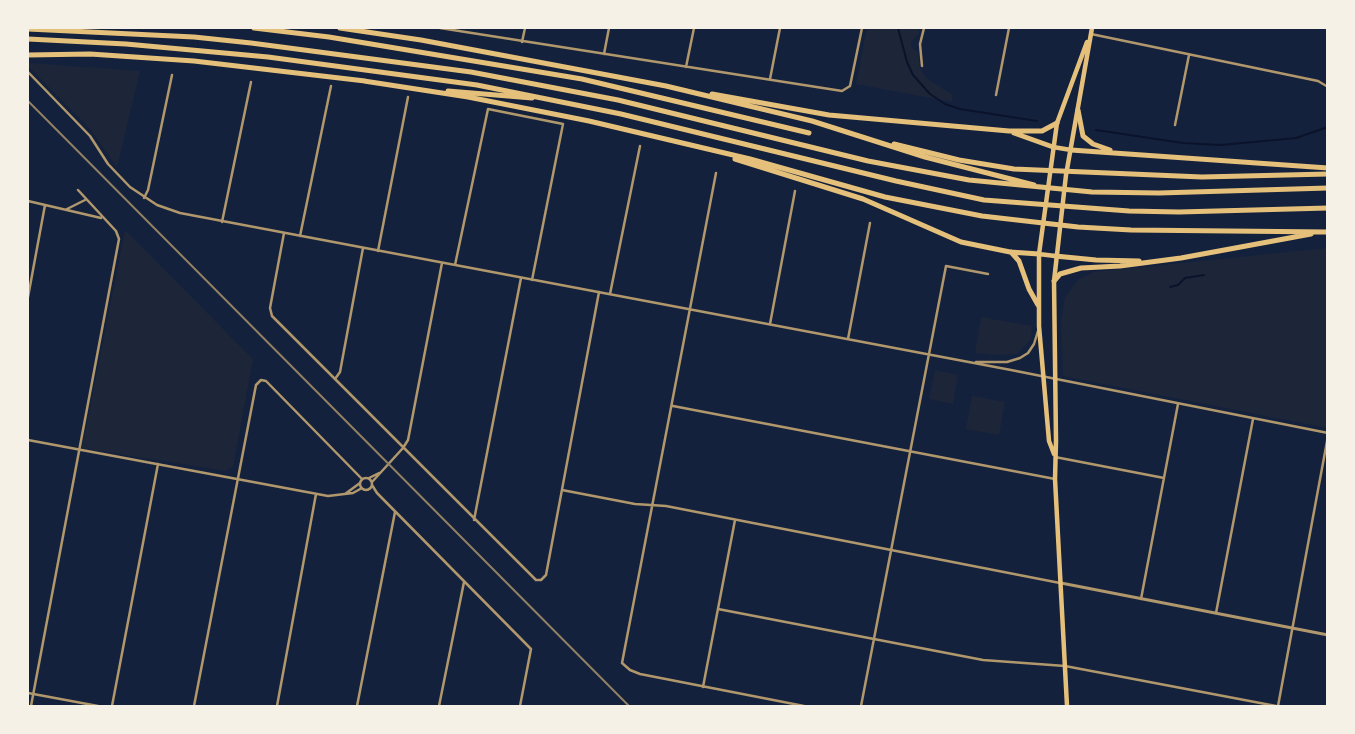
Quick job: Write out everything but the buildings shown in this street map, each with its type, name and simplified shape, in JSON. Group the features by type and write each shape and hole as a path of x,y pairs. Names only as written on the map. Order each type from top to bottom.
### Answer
{"highway":[{"path":"254,28 329,36 582,79 809,133"},
{"path":"340,28 440,43 829,115 1009,131 1042,131 1057,123"},
{"path":"28,29 232,41 325,51 472,72 684,114 868,161 970,180 1056,190 1092,192 1159,193 1328,188"},
{"path":"28,39 126,44 284,58 477,85 549,98 682,128 912,185 984,200 1081,209 1179,212 1328,208"},
{"path":"28,54 100,54 194,60 503,97 549,98"},
{"path":"364,81 525,108 689,144 885,197 1021,222 1131,230 1328,232"},
{"path":"666,86 812,121 933,159 1028,186"},
{"path":"1078,110 1081,130 1088,140 1101,148 1127,154"},
{"path":"1009,131 1053,147"},
{"path":"857,135 959,160 1014,169 1184,177 1328,174"},
{"path":"689,144 863,199 961,242 1010,252 1039,254"},
{"path":"1071,150 1328,168"},
{"path":"1054,281 1060,274 1081,268 1120,266 1212,253 1328,232"},
{"path":"1010,252 1019,261 1029,289 1038,305"},
{"path":"1056,256 1096,260 1150,261"}],"main road":[{"path":"1067,706 1054,456 1056,441 1054,281 1071,150 1092,28"},
{"path":"1054,456 1049,441 1039,326 1039,254 1057,123 1091,34"},
{"path":"1053,147 1071,150"},
{"path":"1039,254 1056,256"}],"street":[{"path":"441,28 842,91 850,86 862,28"},
{"path":"522,42 525,28"},
{"path":"604,54 609,28"},
{"path":"686,67 694,28"},
{"path":"770,80 780,28"},
{"path":"922,66 920,44 924,28"},
{"path":"996,95 1009,28"},
{"path":"1091,34 1318,81 1328,88"},
{"path":"1175,126 1189,54"},
{"path":"28,72 90,136 108,164 144,198 167,209 222,222 770,324 1328,434 1277,706 1065,666 983,660 718,609"},
{"path":"144,198 148,190 172,75"},
{"path":"222,222 251,82"},
{"path":"300,236 331,86"},
{"path":"378,251 408,98"},
{"path":"455,266 488,109 564,124 532,280"},
{"path":"610,294 640,146"},
{"path":"716,173 673,406 622,659 623,666 640,674 804,706"},
{"path":"31,706 119,239 116,231 85,200 78,190"},
{"path":"770,324 795,192"},
{"path":"67,209 85,200"},
{"path":"28,201 103,218"},
{"path":"28,297 45,206"},
{"path":"848,339 870,223"},
{"path":"284,233 270,312 474,520 536,580 541,580 546,575 599,292"},
{"path":"335,379 340,372 363,248"},
{"path":"369,489 380,472 403,448 410,431 442,263"},
{"path":"861,706 946,266 988,274"},
{"path":"474,520 521,278"},
{"path":"972,363 1007,362 1020,358 1028,353 1034,344 1039,326"},
{"path":"194,706 256,385 260,380 266,381 361,481 362,488"},
{"path":"1141,599 1178,404"},
{"path":"673,406 1055,479"},
{"path":"1216,613 1253,419"},
{"path":"28,440 328,496 344,494 362,488 377,493"},
{"path":"1054,456 1164,478"},
{"path":"112,706 158,464"},
{"path":"344,494 361,481 380,472"},
{"path":"369,478 377,493 531,649 520,706"},
{"path":"562,490 735,520 1328,635"},
{"path":"277,706 316,494"},
{"path":"357,706 395,512"},
{"path":"703,687 735,520"},
{"path":"439,706 464,582"},
{"path":"28,693 98,706"}],"shaded area":[{"path":"867,28 919,28 919,33 911,42 911,47 918,52 920,68 926,78 953,95 952,102 856,84"},
{"path":"28,63 140,71 117,167 90,129 28,66"},
{"path":"125,230 253,359 233,467 226,471 82,448"},
{"path":"1327,248 1327,428 1063,376 1061,322 1065,297 1079,279 1094,272"},
{"path":"981,317 1032,326 1031,339 1017,354 994,355 975,353"},
{"path":"935,370 958,375 953,404 929,399"},
{"path":"972,396 1005,402 999,435 966,429"}],"waterway":[{"path":"898,28 907,62 913,75 930,94 945,104 960,109 1037,121"},
{"path":"1096,130 1183,143 1221,145 1296,138 1328,127"},
{"path":"1170,287 1178,285 1185,278 1204,275"}],"railway":[{"path":"28,101 629,706"}]}
